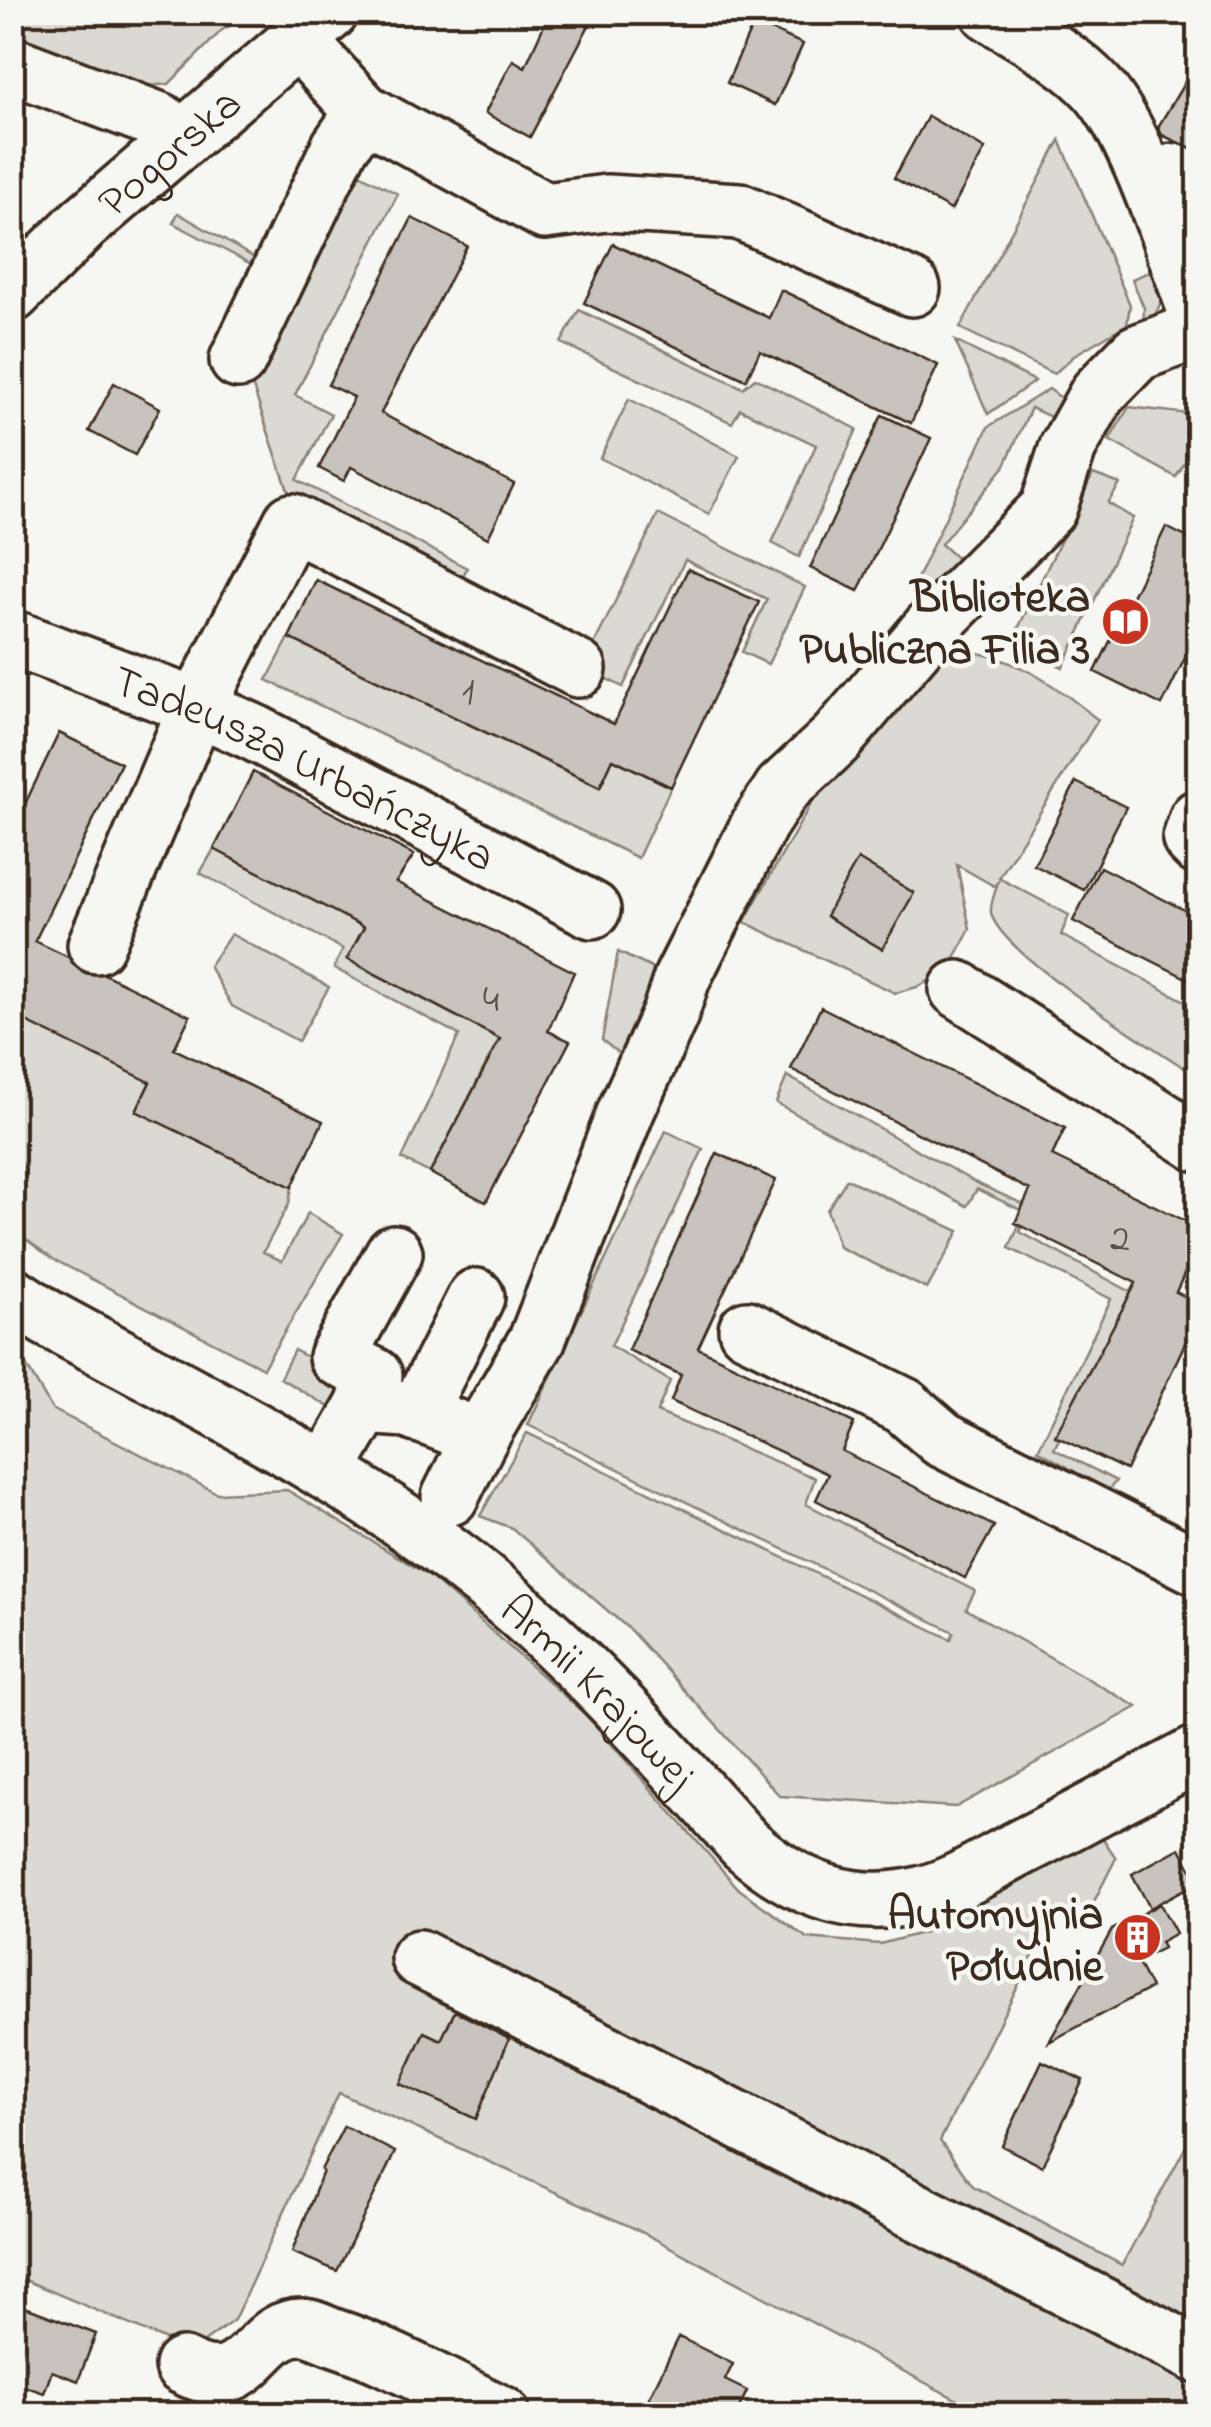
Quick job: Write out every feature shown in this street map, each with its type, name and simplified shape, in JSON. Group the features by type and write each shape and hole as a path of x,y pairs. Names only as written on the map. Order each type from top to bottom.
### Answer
{"street":[{"path":"989,12 1077,68 1100,90 1136,156 1198,315"},
{"path":"314,26 364,112 545,211 607,203 739,211 912,288"},
{"name":"Pogorska","path":"12,294 83,224 314,26"},
{"path":"12,65 160,121 183,138"},
{"path":"238,360 338,148 364,112"},
{"path":"450,1497 536,1340 682,978 760,823 782,789 836,739 934,624 1048,509 1068,447 1098,393 1137,353 1198,330"},
{"path":"96,946 197,707 292,522 578,668"},
{"name":"Tadeusza Urbańczyka","path":"12,638 197,707 254,733 592,910"},
{"path":"1198,818 1191,840 1198,846"},
{"path":"958,989 1198,1143"},
{"path":"326,1472 364,1406 374,1376 337,1356 394,1253"},
{"name":"Armii Krajowej","path":"12,1295 326,1472 463,1564 589,1673 762,1860 808,1888 854,1899 922,1894 1005,1856 1198,1754"},
{"path":"418,1414 476,1298"},
{"path":"747,1330 904,1406 942,1439 1198,1567"},
{"path":"364,1406 406,1409 480,1438"},
{"path":"419,1958 1198,2355"},
{"path":"182,2366 202,2376 228,2374 278,2334 303,2326 355,2344 501,2414"}],"shaded area":[{"path":"13,13 253,13 222,30 169,84 138,87 13,43"},
{"path":"1060,140 1130,305 1127,324 1076,354 1054,374 960,328"},
{"path":"346,167 398,194 295,395 331,414 297,480 467,568 458,586 291,499 245,364"},
{"path":"178,213 253,257 269,231 245,291 237,291 251,264 173,223"},
{"path":"1161,267 1161,301 1143,328 1144,308 1132,279"},
{"path":"579,310 743,388 755,378 857,429 799,557 772,543 816,445 740,409 732,423 561,343"},
{"path":"955,341 1035,381 988,414"},
{"path":"1049,389 1068,403 1057,420 1031,408 1004,467 941,544 962,563 933,593 914,585 988,427"},
{"path":"629,399 739,456 709,514 600,458"},
{"path":"1129,407 1198,415 1198,441 1176,477 1109,440"},
{"path":"1093,474 1120,484 1108,503 1133,518 1063,667 1011,643"},
{"path":"658,514 805,587 768,664 742,652 767,599 685,560 623,687 583,667"},
{"path":"289,638 599,787 613,759 671,787 638,858 267,680"},
{"path":"954,648 1014,664 1098,720 999,878 1069,915 1061,935 1198,1008 1198,1077 1082,1000 1020,951 1000,930 991,912 998,882 994,886 957,865 970,929 949,970 917,987 895,993 744,922 816,795"},
{"path":"214,849 364,927 348,960 499,1039 430,1173 402,1159 459,1035 334,968 343,949 200,873"},
{"path":"231,934 329,987 298,1041 232,1006 209,966"},
{"path":"618,952 652,968 664,981 626,1059 602,1040"},
{"path":"12,1015 150,1082 136,1111 292,1187 289,1204 263,1252 282,1261 308,1213 343,1234 263,1368 53,1259 13,1230"},
{"path":"787,1076 976,1183 1030,1207 1020,1232 1131,1292 1054,1449 1116,1481 1108,1491 1038,1450 1111,1299 1009,1248 1025,1212 977,1189 967,1206 776,1103"},
{"path":"666,1131 703,1149 611,1346 670,1381 657,1412 815,1478 806,1504 975,1591 966,1609 1137,1707 956,1807 780,1796 630,1630 512,1528 480,1516 527,1433 951,1639 954,1632 528,1425"},
{"path":"847,1179 959,1231 927,1289 839,1247 827,1210"},
{"path":"14,1345 52,1409 217,1493 287,1490 431,1577 585,1714 739,1889 807,1938 880,1944 929,1931 1100,1834 1116,1858 1081,1927 1054,1914 940,2141 973,2186 1122,2265 1198,2124 1198,2414 984,2414 638,2230 339,2093 234,2320 192,2351 13,2275"},
{"path":"294,1350 334,1372 343,1385 336,1411 280,1378"}],"building":[{"path":"550,12 596,12 530,137 485,113 513,60 525,67"},
{"path":"754,22 803,44 775,105 727,83"},
{"path":"1198,60 1198,152 1162,135 1158,127"},
{"path":"928,116 985,149 951,210 894,178"},
{"path":"412,218 467,246 381,413 514,484 488,538 351,467 344,481 319,468 354,397 328,385"},
{"path":"613,244 769,318 781,290 938,365 911,423 760,351 746,380 584,303"},
{"path":"114,383 160,408 135,455 89,431"},
{"path":"882,415 931,438 858,591 810,568"},
{"path":"1166,527 1198,543 1198,632 1162,705 1095,672"},
{"path":"688,569 759,602 671,787 613,759 600,787 289,638 316,580 614,724"},
{"path":"59,733 121,763 35,941 68,957 83,973 104,974 190,1016 174,1049 323,1121 292,1187 136,1111 150,1082 12,1015 12,831"},
{"path":"253,772 414,855 396,882 574,972 548,1031 570,1041 486,1202 430,1173 500,1039 347,959 364,927 214,849"},
{"path":"1076,782 1126,807 1084,890 1034,865"},
{"path":"858,859 914,893 882,949 826,916"},
{"path":"1100,867 1198,917 1198,984 1073,921"},
{"path":"821,1007 1065,1128 1052,1156 1198,1227 1198,1244 1176,1292 1198,1303 1198,1315 1126,1470 1055,1436 1136,1283 1015,1223 1030,1190 791,1069"},
{"path":"717,1153 776,1180 698,1348 854,1423 842,1451 994,1526 965,1578 816,1500 828,1474 671,1401 681,1375 628,1350"},
{"path":"1180,1848 1198,1882 1150,1908 1132,1874"},
{"name":"Automyjnia Południe","path":"1160,1904 1176,1933 1160,1942 1163,1948 1137,1961 1151,1988 1049,2042 1112,1930"},
{"path":"455,2011 509,2039 476,2119 400,2084 424,2032 441,2040"},
{"path":"1042,2061 1083,2080 1042,2166 1002,2146"},
{"path":"344,2126 395,2152 337,2271 292,2252 321,2170"},
{"path":"12,2302 96,2334 78,2381 52,2371 44,2393 12,2382"},
{"path":"679,2337 733,2364 725,2380 747,2391 736,2414 641,2414"}],"place":[{"name":"Biblioteka Publiczna Filia 3","path":"1125,621"},
{"name":"Automyjnia Południe","path":"1138,1938"}]}
